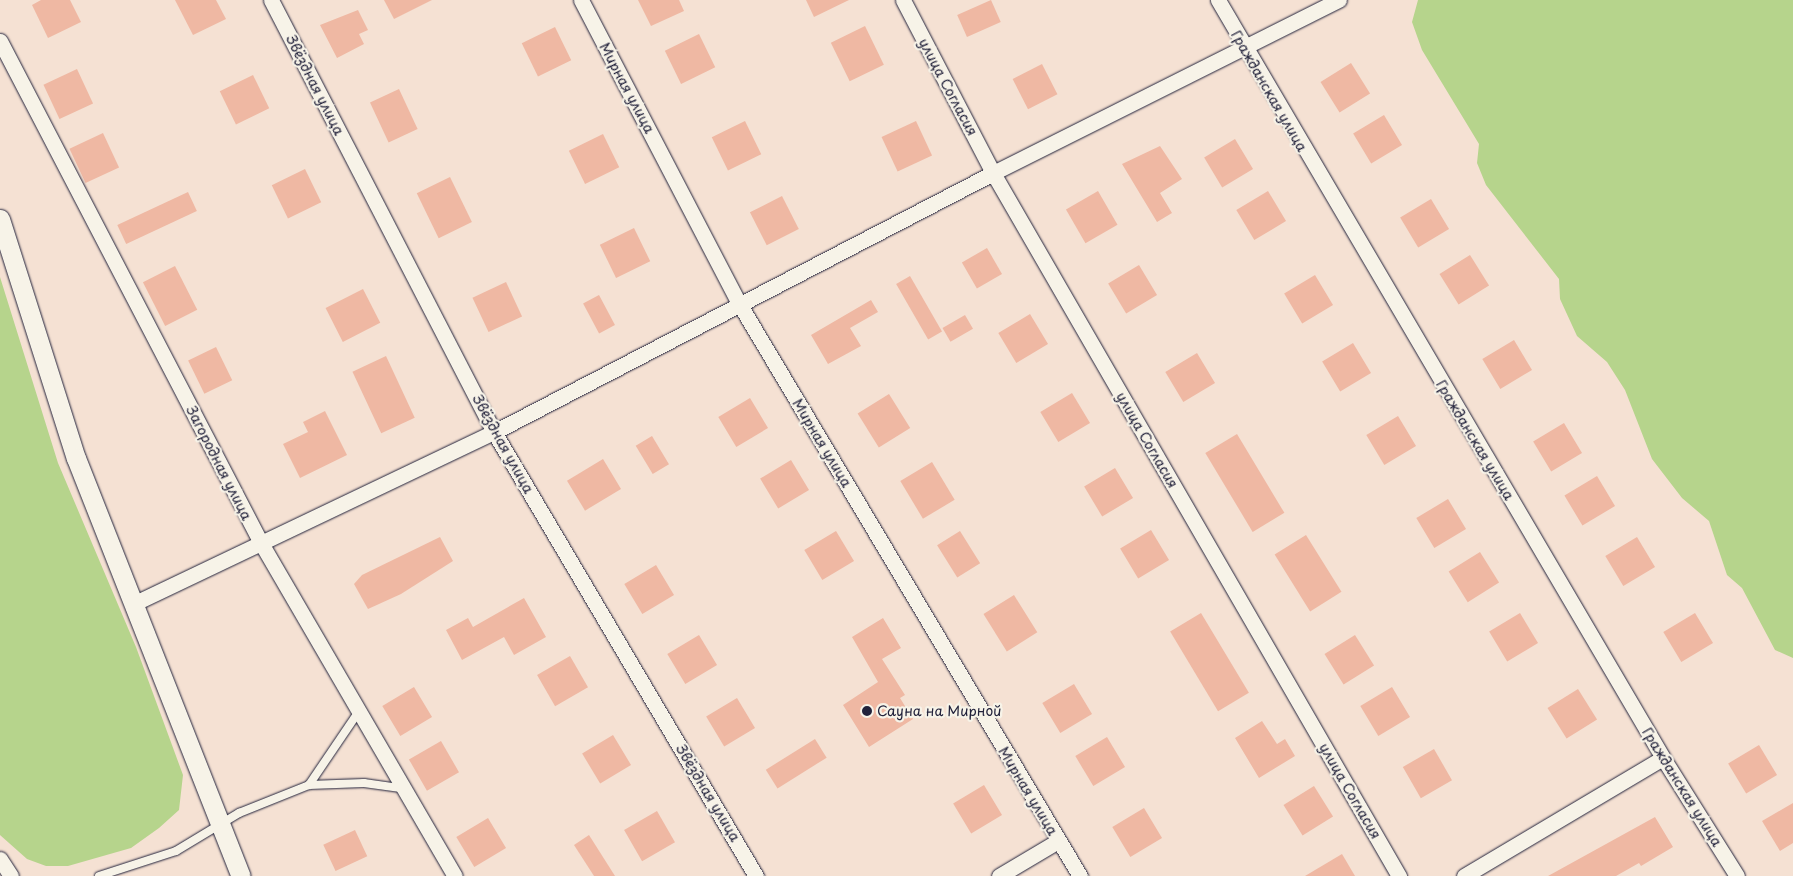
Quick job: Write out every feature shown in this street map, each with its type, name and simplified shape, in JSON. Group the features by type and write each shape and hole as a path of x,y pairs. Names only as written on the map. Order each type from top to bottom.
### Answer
{"street":[{"name":"Звёздная улица","path":"271,0 494,432 756,876"},
{"name":"Мирная улица","path":"581,0 740,305 1080,876"},
{"name":"улица Согласия","path":"903,0 993,173 1399,876"},
{"name":"Гражданская улица","path":"1218,0 1244,49 1664,758 1737,876"},
{"path":"135,603 494,432 993,173 1244,49 1338,0"},
{"name":"Загородная улица","path":"0,41 4,56 261,543 357,714 455,876"},
{"path":"0,219 76,458 135,603 241,876"},
{"path":"1464,876 1664,758"},
{"path":"999,876 1058,841"},
{"path":"0,860 11,876"}],"lane":[{"path":"310,785 357,714"},
{"path":"99,876 176,851 220,825 310,785 364,783 401,788"}],"green space":[{"path":"1418,0 1793,0 1793,658 1775,650 1742,588 1727,575 1709,521 1682,498 1652,459 1625,390 1607,362 1577,336 1560,299 1559,279 1486,185 1477,163 1479,144 1422,50 1412,22"},
{"path":"0,277 58,463 136,647 183,775 179,810 159,828 131,848 68,866 46,866 27,859 0,835"}],"building":[{"path":"41,0 70,0 81,22 48,38 32,5"},
{"path":"175,0 216,0 226,19 193,35"},
{"path":"384,0 432,0 394,19"},
{"path":"638,0 679,0 684,11 651,26"},
{"path":"806,0 849,0 814,17"},
{"path":"991,0 1001,22 967,37 957,15"},
{"path":"358,10 368,30 359,34 364,44 337,58 320,25"},
{"path":"865,26 884,65 850,81 831,43"},
{"path":"555,27 571,60 538,76 522,43"},
{"path":"699,34 715,67 681,84 665,51"},
{"path":"1351,63 1370,94 1340,113 1320,82"},
{"path":"1042,64 1057,94 1028,109 1013,79"},
{"path":"77,69 93,103 60,119 43,85"},
{"path":"253,75 269,108 236,124 220,91"},
{"path":"399,89 418,129 389,142 370,103"},
{"path":"1384,115 1402,145 1371,164 1353,134"},
{"path":"745,121 761,154 728,170 712,137"},
{"path":"916,121 932,155 898,171 882,137"},
{"path":"103,133 119,167 86,183 69,149"},
{"path":"603,134 619,167 585,184 569,151"},
{"path":"1235,139 1253,169 1222,188 1204,158"},
{"path":"1160,146 1182,179 1160,193 1172,213 1157,222 1122,164"},
{"path":"305,169 321,202 288,218 272,185"},
{"path":"450,177 472,222 439,238 417,193"},
{"path":"1098,191 1118,225 1085,243 1066,210"},
{"path":"1268,191 1286,221 1254,240 1236,210"},
{"path":"188,192 197,211 126,244 117,225"},
{"path":"782,196 799,229 767,245 750,212"},
{"path":"1431,199 1449,229 1418,248 1400,218"},
{"path":"634,228 650,261 616,278 600,245"},
{"path":"987,248 1002,274 977,288 962,262"},
{"path":"1470,255 1489,286 1459,305 1439,274"},
{"path":"1139,265 1157,295 1126,314 1108,284"},
{"path":"175,266 197,310 165,326 143,282"},
{"path":"1315,275 1333,305 1302,324 1284,294"},
{"path":"910,276 942,331 928,339 896,284"},
{"path":"506,282 522,316 489,332 472,298"},
{"path":"363,289 380,323 343,342 326,308"},
{"path":"599,295 615,325 599,333 583,303"},
{"path":"871,300 878,312 850,328 861,346 828,364 811,335"},
{"path":"1030,314 1048,344 1016,363 998,333"},
{"path":"965,315 973,329 950,342 942,328"},
{"path":"1514,340 1532,370 1500,389 1482,359"},
{"path":"1353,343 1371,373 1340,392 1322,362"},
{"path":"216,347 232,380 204,394 188,361"},
{"path":"1197,353 1215,383 1183,402 1165,372"},
{"path":"386,356 415,418 381,433 352,372"},
{"path":"1072,393 1090,423 1058,442 1040,412"},
{"path":"889,394 910,428 879,448 858,414"},
{"path":"750,398 768,428 736,447 718,417"},
{"path":"325,411 347,455 300,478 283,444 308,432 303,422"},
{"path":"1398,416 1416,446 1384,465 1366,435"},
{"path":"1564,423 1582,453 1551,472 1533,442"},
{"path":"1237,434 1284,513 1253,532 1205,453"},
{"path":"652,436 669,464 653,474 636,446"},
{"path":"603,459 621,489 585,511 567,481"},
{"path":"791,460 809,490 778,509 760,479"},
{"path":"932,462 955,500 923,519 900,481"},
{"path":"1115,468 1133,498 1102,517 1084,487"},
{"path":"1597,476 1615,506 1582,526 1564,496"},
{"path":"1448,499 1466,529 1434,548 1416,518"},
{"path":"1151,530 1169,560 1138,579 1120,549"},
{"path":"836,531 854,561 822,580 804,550"},
{"path":"960,531 980,563 957,578 937,545"},
{"path":"1306,535 1342,592 1310,611 1275,555"},
{"path":"440,537 453,561 401,594 368,609 354,584 362,575"},
{"path":"1637,537 1655,567 1623,586 1605,556"},
{"path":"1480,552 1499,583 1468,602 1449,572"},
{"path":"656,565 674,595 642,614 624,584"},
{"path":"1014,595 1037,632 1007,651 983,614"},
{"path":"524,598 546,637 514,655 504,637 462,660 446,630 468,618 473,627"},
{"path":"1201,613 1249,693 1218,711 1170,632"},
{"path":"1520,613 1538,643 1507,662 1489,632"},
{"path":"1695,613 1713,643 1681,662 1663,632"},
{"name":"Сауна на Мирной","path":"883,618 901,648 882,659 905,695 900,698 913,719 869,747 843,705 878,682 852,637"},
{"path":"699,635 717,665 685,684 667,654"},
{"path":"1355,635 1374,666 1344,685 1324,654"},
{"path":"570,656 588,687 555,706 537,675"},
{"path":"1074,684 1092,714 1060,733 1042,703"},
{"path":"414,687 432,717 400,736 382,706"},
{"path":"1392,687 1410,717 1378,736 1360,706"},
{"path":"1578,689 1597,720 1567,739 1547,708"},
{"path":"737,698 755,728 724,747 706,717"},
{"path":"1262,721 1277,744 1285,739 1295,756 1259,778 1235,738"},
{"path":"613,735 631,765 600,784 582,754"},
{"path":"1107,737 1125,767 1093,786 1075,756"},
{"path":"815,739 827,758 777,788 766,770"},
{"path":"441,741 459,772 427,791 409,760"},
{"path":"1759,745 1777,775 1746,794 1728,764"},
{"path":"1434,749 1452,780 1421,798 1403,767"},
{"path":"984,785 1002,815 971,834 953,804"},
{"path":"1314,786 1333,817 1303,836 1283,805"},
{"path":"1793,803 1793,843 1780,851 1762,821"},
{"path":"1144,808 1162,838 1130,857 1112,827"},
{"path":"657,811 675,842 642,861 624,830"},
{"path":"1655,817 1673,847 1641,866 1639,863 1616,876 1548,876"},
{"path":"488,818 506,848 474,867 456,837"},
{"path":"355,830 367,856 336,871 323,845"},
{"path":"589,835 615,876 594,876 574,845"},
{"path":"1342,854 1355,876 1305,876"}],"place":[{"name":"Сауна на Мирной","path":"867,711"}]}
